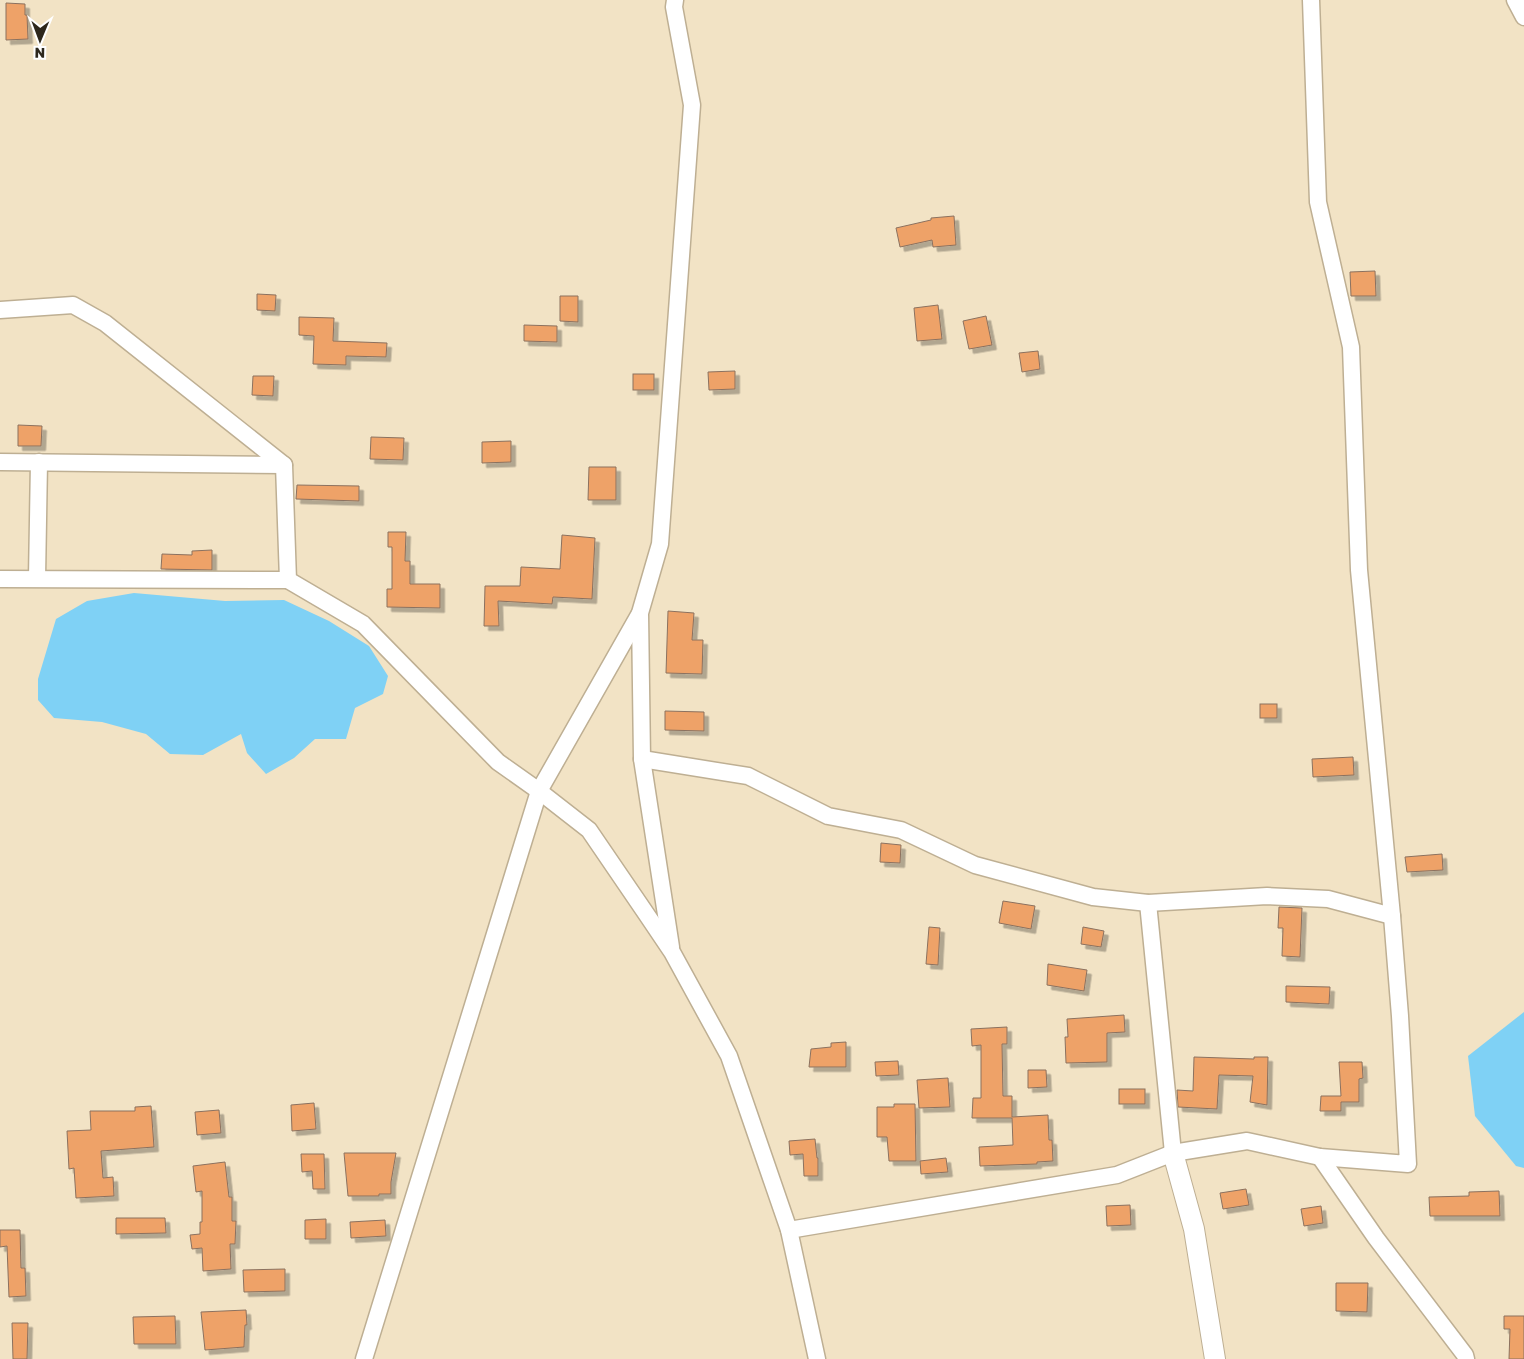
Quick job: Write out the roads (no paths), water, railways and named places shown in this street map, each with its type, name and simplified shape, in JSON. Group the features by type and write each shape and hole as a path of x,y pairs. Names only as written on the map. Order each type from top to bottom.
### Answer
{"street":[{"path":"364,1359 539,791 640,613 660,544 692,105 674,7 675,0"},
{"path":"789,1230 1117,1175 1173,1152 1247,1141 1320,1157 1408,1164 1400,1016 1392,916 1358,570 1351,347 1318,202 1311,0"},
{"path":"1515,0 1524,17"},
{"path":"0,310 73,305 105,323 284,465 288,580"},
{"path":"0,462 284,465"},
{"path":"37,578 40,462"},
{"path":"0,579 288,580 363,624 498,762 589,830 672,952 729,1056 789,1230 817,1359"},
{"path":"640,613 642,760 672,952"},
{"path":"642,760 748,776 828,816 901,830 974,865 1093,897 1148,902 1267,896 1328,899 1392,916"},
{"path":"1148,902 1173,1152 1194,1229 1215,1359"},
{"path":"1320,1157 1376,1238 1465,1355 1466,1359"}],"water":[{"path":"134,593 225,601 284,600 329,621 369,646 388,676 383,694 355,708 346,739 315,739 294,758 266,774 247,753 241,734 203,755 170,754 146,734 102,722 54,718 38,700 38,679 56,619 87,601"},
{"path":"1524,1012 1524,1168 1516,1166 1475,1116 1468,1056"}]}
